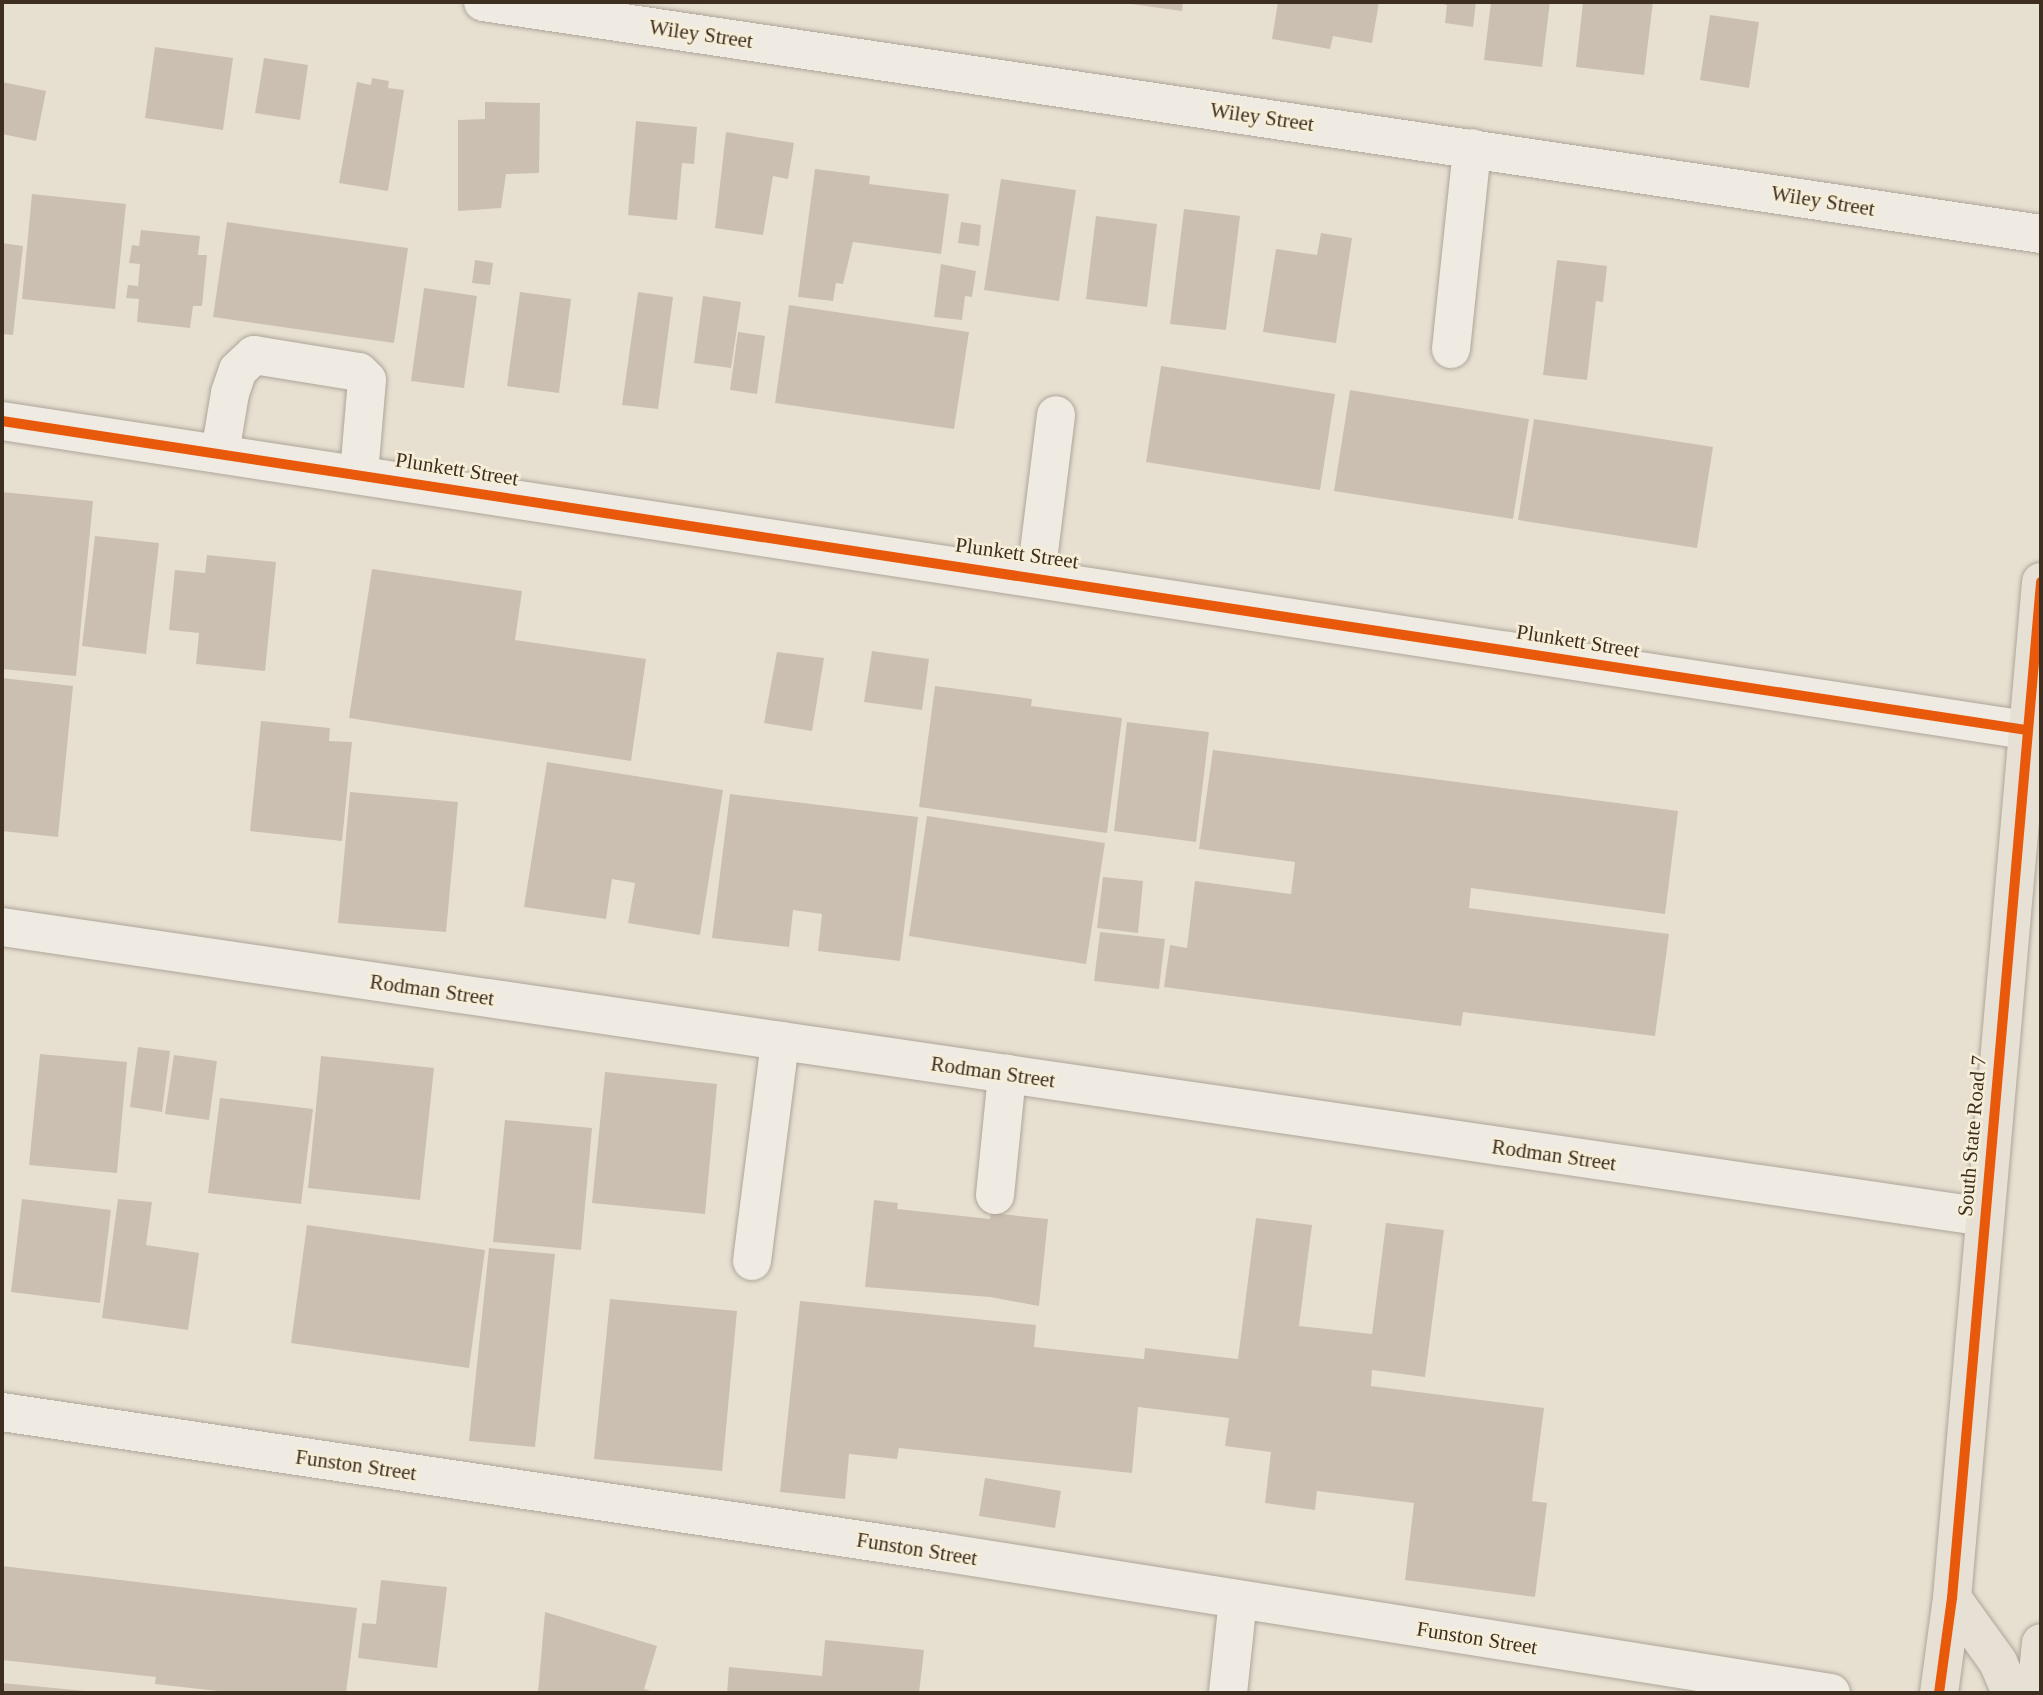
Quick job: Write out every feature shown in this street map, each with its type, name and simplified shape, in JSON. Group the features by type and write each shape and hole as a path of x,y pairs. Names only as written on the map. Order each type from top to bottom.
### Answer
{"main road":[{"name":"South State Road 7","path":"1939,1693 1952,1598 2041,582"},
{"path":"1952,1598 1998,1662 2011,1693"},
{"path":"2036,1693 2041,1643"}],"street":[{"name":"Wiley Street","path":"483,2 2041,234"},
{"path":"1451,349 1472,148"},
{"path":"220,453 230,393 238,370 254,355 359,372 367,380 359,474"},
{"path":"1036,576 1056,415"},
{"name":"Plunkett Street","path":"2,421 1036,576 2026,730"},
{"name":"Rodman Street","path":"2,928 1985,1217"},
{"path":"752,1261 780,1041"},
{"path":"995,1195 1007,1074"},
{"name":"Funston Street","path":"2,1412 1238,1600 1613,1677 1831,1693"},
{"path":"1228,1693 1238,1600"}],"building":[{"path":"1117,2 1183,2 1182,11"},
{"path":"1278,2 1379,2 1372,43 1333,36 1330,49 1272,39"},
{"path":"1436,2 1476,2 1473,27 1445,23 1447,5"},
{"path":"1491,2 1550,2 1542,67 1484,60"},
{"path":"1583,2 1653,2 1644,75 1576,67"},
{"path":"1710,15 1759,22 1749,88 1700,80"},
{"path":"155,47 233,58 223,130 145,118"},
{"path":"264,58 308,65 300,120 255,113"},
{"path":"372,78 389,81 388,88 404,90 388,191 339,183 357,82 371,85"},
{"path":"2,82 46,91 36,141 2,134"},
{"path":"485,102 540,103 539,173 506,174 501,208 458,211 458,120 485,119"},
{"path":"636,121 697,127 694,164 682,163 677,220 628,215"},
{"path":"726,132 794,143 788,179 773,176 763,235 715,228"},
{"path":"815,169 870,176 869,184 949,194 941,254 853,242 843,284 836,283 833,301 798,297"},
{"path":"1001,179 1076,190 1059,301 984,290"},
{"path":"32,194 126,204 115,309 22,299"},
{"path":"1184,209 1240,216 1226,330 1170,324"},
{"path":"1096,216 1157,224 1147,307 1086,299"},
{"path":"227,222 408,248 394,343 213,317"},
{"path":"961,222 981,225 979,246 958,243"},
{"path":"141,230 200,236 198,255 207,255 202,306 193,306 190,328 137,322 139,299 126,298 128,285 138,286 140,264 129,263 132,245 139,246"},
{"path":"1321,233 1352,238 1336,343 1263,332 1276,249 1317,255"},
{"path":"2,243 23,246 13,335 2,334"},
{"path":"475,260 493,263 490,285 472,283"},
{"path":"1557,260 1607,266 1603,302 1596,301 1587,380 1543,375"},
{"path":"941,264 976,271 972,297 965,296 962,320 934,317"},
{"path":"424,288 477,296 464,388 411,381"},
{"path":"520,292 571,299 559,393 507,386"},
{"path":"638,292 673,297 658,409 622,405"},
{"path":"703,296 741,302 731,368 694,363"},
{"path":"789,305 969,332 954,429 775,403"},
{"path":"738,332 765,336 757,394 730,390"},
{"path":"1161,366 1335,394 1320,490 1146,462"},
{"path":"1350,390 1529,419 1513,519 1334,491"},
{"path":"1534,419 1713,447 1697,548 1518,520"},
{"path":"2,492 93,501 76,676 2,669"},
{"path":"95,536 159,543 146,654 82,646"},
{"path":"207,555 276,562 265,671 196,664 199,633 169,630 175,570 205,573"},
{"path":"372,569 522,591 515,640 646,659 631,761 349,718"},
{"path":"872,651 929,659 922,710 864,702"},
{"path":"777,652 824,658 812,731 764,723"},
{"path":"2,678 73,686 58,837 2,831"},
{"path":"935,686 1032,699 1031,706 1122,718 1107,833 919,807"},
{"path":"261,721 330,728 329,741 352,742 342,841 250,831"},
{"path":"1127,722 1209,732 1196,842 1114,831"},
{"path":"1213,750 1678,811 1665,914 1471,888 1469,908 1669,934 1655,1036 1463,1012 1461,1026 1164,987 1170,945 1187,948 1195,881 1291,894 1295,862 1199,849"},
{"path":"547,762 723,790 700,935 628,923 635,883 612,879 606,919 524,907"},
{"path":"350,792 458,802 446,932 338,923"},
{"path":"730,794 918,817 900,961 818,951 822,914 793,910 789,947 712,938"},
{"path":"927,816 1105,843 1086,964 909,936"},
{"path":"1103,877 1143,881 1138,933 1097,928"},
{"path":"1100,932 1165,939 1159,989 1094,981"},
{"path":"138,1047 170,1051 162,1112 130,1107"},
{"path":"40,1054 127,1062 117,1173 29,1165"},
{"path":"174,1055 217,1061 209,1120 165,1114"},
{"path":"321,1056 434,1068 420,1200 308,1188"},
{"path":"605,1072 717,1084 705,1214 592,1203"},
{"path":"220,1098 313,1109 301,1204 208,1193"},
{"path":"505,1120 592,1128 581,1250 493,1242"},
{"path":"22,1199 111,1210 100,1303 11,1292"},
{"path":"118,1199 152,1202 146,1245 199,1253 188,1330 102,1318"},
{"path":"874,1200 898,1203 897,1209 990,1219 991,1213 1048,1219 1039,1306 990,1297 865,1287"},
{"path":"1256,1218 1312,1225 1299,1326 1372,1334 1386,1223 1444,1230 1425,1377 1372,1370 1371,1386 1544,1408 1532,1501 1547,1503 1535,1597 1405,1580 1414,1503 1317,1491 1315,1510 1265,1503 1271,1452 1225,1446 1229,1418 1138,1407 1132,1473 899,1448 897,1459 849,1454 845,1499 780,1492 800,1301 1036,1325 1034,1347 1144,1359 1145,1348 1238,1359"},
{"path":"307,1225 485,1250 469,1368 291,1343"},
{"path":"489,1248 555,1254 535,1447 469,1441"},
{"path":"610,1299 737,1311 722,1471 594,1459"},
{"path":"985,1478 1061,1491 1055,1528 979,1516"},
{"path":"2,1566 357,1608 346,1693 236,1693 155,1684 156,1677 2,1660"},
{"path":"381,1580 447,1587 437,1668 358,1658 362,1623 376,1624"},
{"path":"545,1612 657,1646 644,1689 657,1693 538,1693"},
{"path":"825,1640 924,1650 919,1693 727,1693 729,1667 822,1676"},
{"path":"2,1683 85,1691 2,1693"}],"cycle path":[{"path":"2,421 2026,730"},
{"path":"1939,1693 1952,1598 2041,582"}]}
